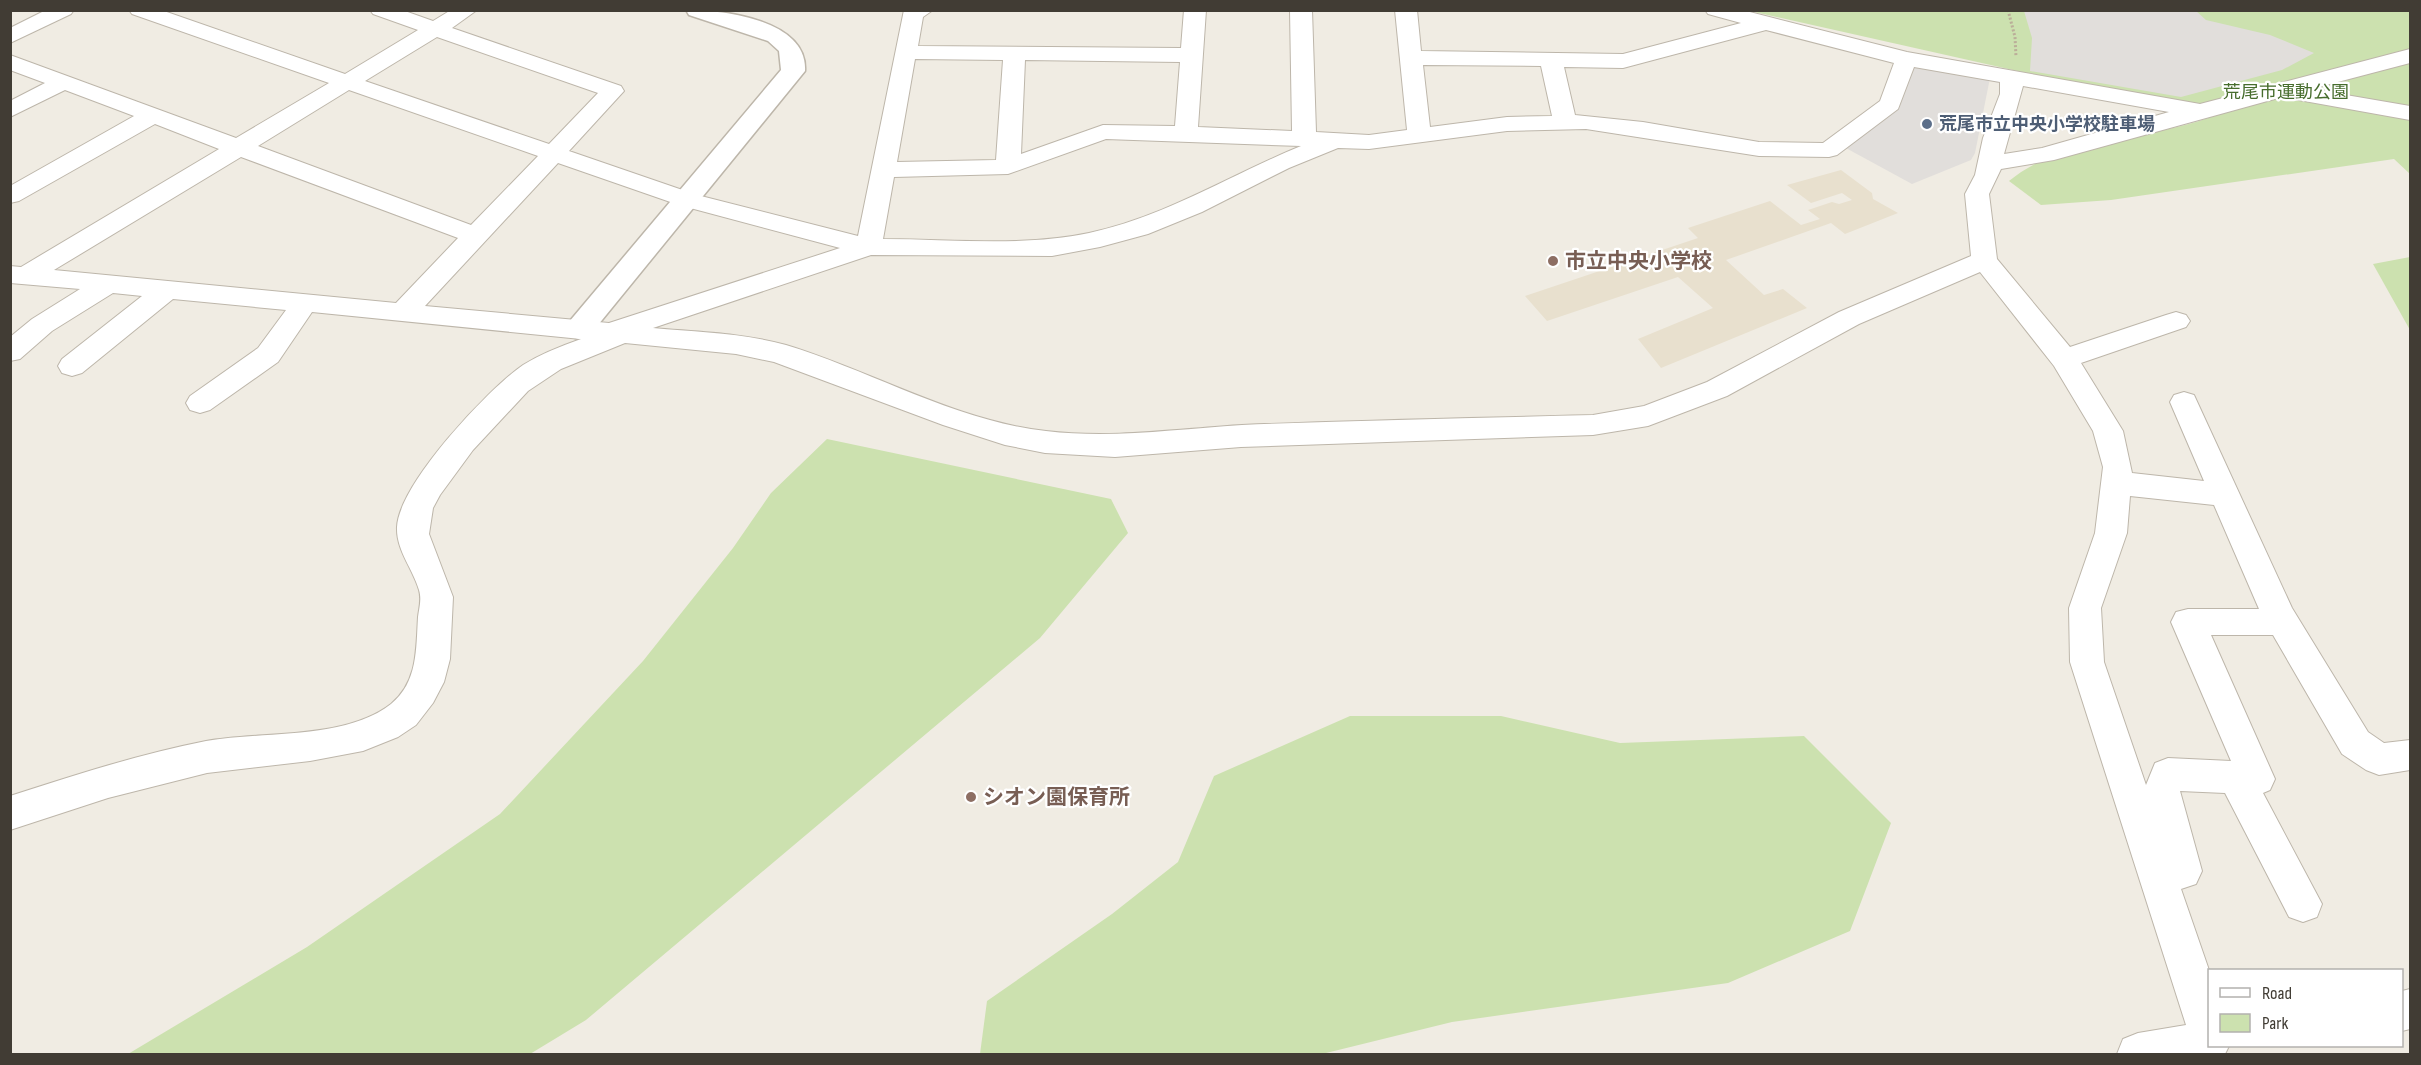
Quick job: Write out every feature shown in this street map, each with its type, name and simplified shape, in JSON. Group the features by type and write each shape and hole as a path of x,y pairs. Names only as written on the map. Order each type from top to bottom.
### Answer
{"street":[{"path":"10,36 64,10"},
{"path":"139,10 688,200 869,247 1052,248 1091,241 1139,228 1193,207 1280,163 1333,141"},
{"path":"380,10 613,91 473,235 403,312"},
{"path":"19,274 241,147 467,10"},
{"path":"579,329 688,200 792,70 795,56 787,43 776,36 697,10"},
{"path":"869,247 904,52 913,13 923,10"},
{"path":"1186,133 1195,10"},
{"path":"1301,10 1305,139"},
{"path":"1406,10 1419,134"},
{"path":"1715,10 1906,58 2200,111"},
{"path":"1412,58 1623,61 1764,23"},
{"path":"904,52 1191,55"},
{"path":"1008,167 1014,53"},
{"path":"1990,163 2045,155 2200,111 2410,56"},
{"path":"884,170 1008,167 1103,132 1186,133 1369,142 1507,124 1586,122 1643,129 1760,149 1829,150 1890,104 1906,58"},
{"path":"1551,60 1565,123"},
{"path":"10,62 473,235"},
{"path":"2012,78 2011,94 1995,138 1990,163 1977,194 1984,260 2064,359 2108,431 2118,467 2110,533 2085,608 2086,662 2208,1030"},
{"path":"10,110 63,83"},
{"path":"2281,90 2410,112"},
{"path":"10,196 152,116"},
{"path":"10,813 107,781 208,757 327,743 375,731 403,716 420,695 430,674 436,653 437,597 413,541 413,521 447,461 506,394 532,373 614,334 869,247"},
{"path":"19,274 736,345 779,353 953,418 1005,434 1046,442 1115,446 1241,436 1593,425 1648,416 1717,388 1849,318 1984,260"},
{"path":"10,352 42,325 111,282"},
{"path":"72,366 169,288"},
{"path":"200,403 268,355 305,302"},
{"path":"2064,359 2176,321"},
{"path":"2184,402 2282,621 2355,743 2379,759 2410,755"},
{"path":"2116,483 2225,495"},
{"path":"2158,879 2183,871 2162,791 2168,774 2257,779 2188,622 2282,621"},
{"path":"2235,777 2303,904"},
{"path":"2138,1054 2208,1041"}],"path":[{"path":"2008,10 2015,37 2016,64 2012,78"}],"shaded area":[{"path":"2024,11 2196,11 2206,20 2270,35 2314,53 2282,70 2181,97 2030,71 2032,38"},
{"name":"荒尾市立中央小学校駐車場","path":"1912,63 1990,78 1975,153 1971,160 1912,184 1844,147"},
{"path":"1841,170 1872,193 1873,199 1898,213 1845,234 1831,223 1726,260 1764,295 1783,289 1807,308 1661,368 1638,339 1713,308 1678,277 1547,321 1525,296 1698,238 1688,228 1770,201 1801,225 1820,219 1808,210 1832,202 1839,204 1852,200 1842,193 1811,203 1787,185"}],"green space":[{"name":"荒尾市運動公園","path":"1750,11 2410,11 2410,174 2394,159 2111,200 2041,205 2009,181 2030,166 2079,147 2208,118 2184,101 2062,81"},
{"path":"2410,257 2410,330 2373,264"},
{"path":"827,439 1111,499 1128,533 1040,638 586,1020 530,1054 128,1054 307,947 500,814 643,661 733,548 771,493"},
{"path":"1350,716 1501,716 1620,743 1804,736 1891,823 1850,931 1728,983 1452,1022 1322,1054 980,1054 987,1001 1112,914 1178,862 1214,776"}],"place":[{"name":"荒尾市立中央小学校駐車場","path":"1927,124"},
{"name":"市立中央小学校","path":"1553,261"},
{"name":"シオン園保育所","path":"971,797"}]}
